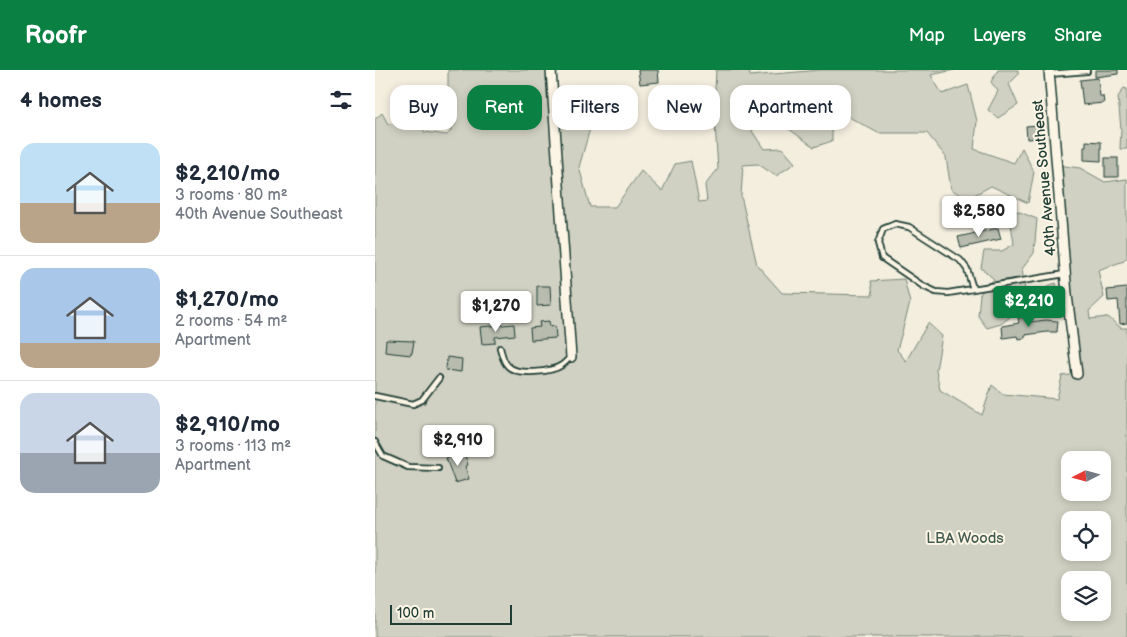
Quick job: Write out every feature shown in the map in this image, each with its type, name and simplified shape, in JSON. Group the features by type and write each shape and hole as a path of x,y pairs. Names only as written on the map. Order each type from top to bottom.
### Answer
{"street":[{"path":"551,70 571,357"},
{"name":"40th Avenue Southeast","path":"1049,72 1065,274 1077,374"}],"lane":[{"path":"1049,72 1087,71"},
{"path":"973,289 967,269 960,260 909,227 895,224 883,229 878,243 882,258 936,292 948,293 973,289 1065,274"},
{"path":"500,348 506,365 524,372 556,368 563,365 571,357"},
{"path":"375,396 413,404 422,400 439,378"},
{"path":"375,442 383,456 408,467 438,468"}],"green space":[{"name":"LBA Woods","path":"448,70 551,70 552,130 590,130 579,167 590,207 615,207 641,171 662,191 675,164 691,161 699,202 707,201 705,185 718,169 715,130 720,130 720,85 715,85 716,70 749,70 750,76 821,70 954,70 931,75 942,94 968,85 977,121 974,149 1014,163 1022,148 1034,172 1028,203 991,186 967,199 951,189 946,157 927,133 878,133 851,118 851,85 730,85 730,130 753,130 764,149 782,148 795,163 776,176 758,164 743,165 741,196 757,265 782,293 873,295 871,281 904,279 910,303 897,350 906,361 928,323 942,336 936,370 940,390 982,415 992,385 1003,394 1057,399 1062,376 1077,374 1057,165 1080,168 1105,182 1127,179 1127,257 1124,261 1098,270 1104,297 1089,311 1090,319 1108,317 1121,328 1127,328 1127,637 375,637 375,119 382,113 388,124 390,124 390,130 424,130 424,132 447,135 451,130 457,130 457,85 448,85"},
{"path":"998,70 1018,70 1018,75 1009,84 1018,105 998,118 988,110 998,91 991,82"},
{"path":"1124,88 1127,89 1127,149 1120,149 1121,129 1118,97"},
{"path":"790,130 832,130 832,141 814,147"},
{"path":"1017,211 1037,219 1034,253 1022,269 1025,290 1043,291 1048,286 1056,283 1059,296 1047,313 1034,316 1019,310 1001,324 987,328 978,316 980,294 994,279 981,268 984,251 1002,251 1014,244 1010,217"}],"building":[{"path":"638,70 658,70 659,82 640,84"},
{"path":"1095,70 1118,70 1118,74 1095,77"},
{"path":"1098,78 1100,96 1103,96 1104,103 1083,105 1080,80"},
{"path":"1038,125 1039,138 1027,139 1026,126"},
{"path":"1086,141 1101,142 1101,161 1084,160"},
{"path":"1105,158 1118,158 1118,177 1105,177"},
{"path":"998,228 1001,239 961,248 958,237"},
{"path":"537,286 550,286 551,305 537,306"},
{"path":"1127,288 1127,323 1120,324 1118,300 1108,301 1107,290"},
{"path":"1028,317 1029,322 1058,321 1057,332 1025,335 1025,338 1018,339 1017,336 1003,338 1002,326 1019,323 1018,318"},
{"path":"549,321 550,327 555,326 556,338 531,340 530,328 540,327 539,322"},
{"path":"514,324 515,335 495,337 495,343 482,344 480,327"},
{"path":"386,340 414,341 411,355 385,352"},
{"path":"447,357 462,359 461,372 446,370"},
{"path":"464,452 468,465 465,466 469,479 455,483 446,458"}]}
